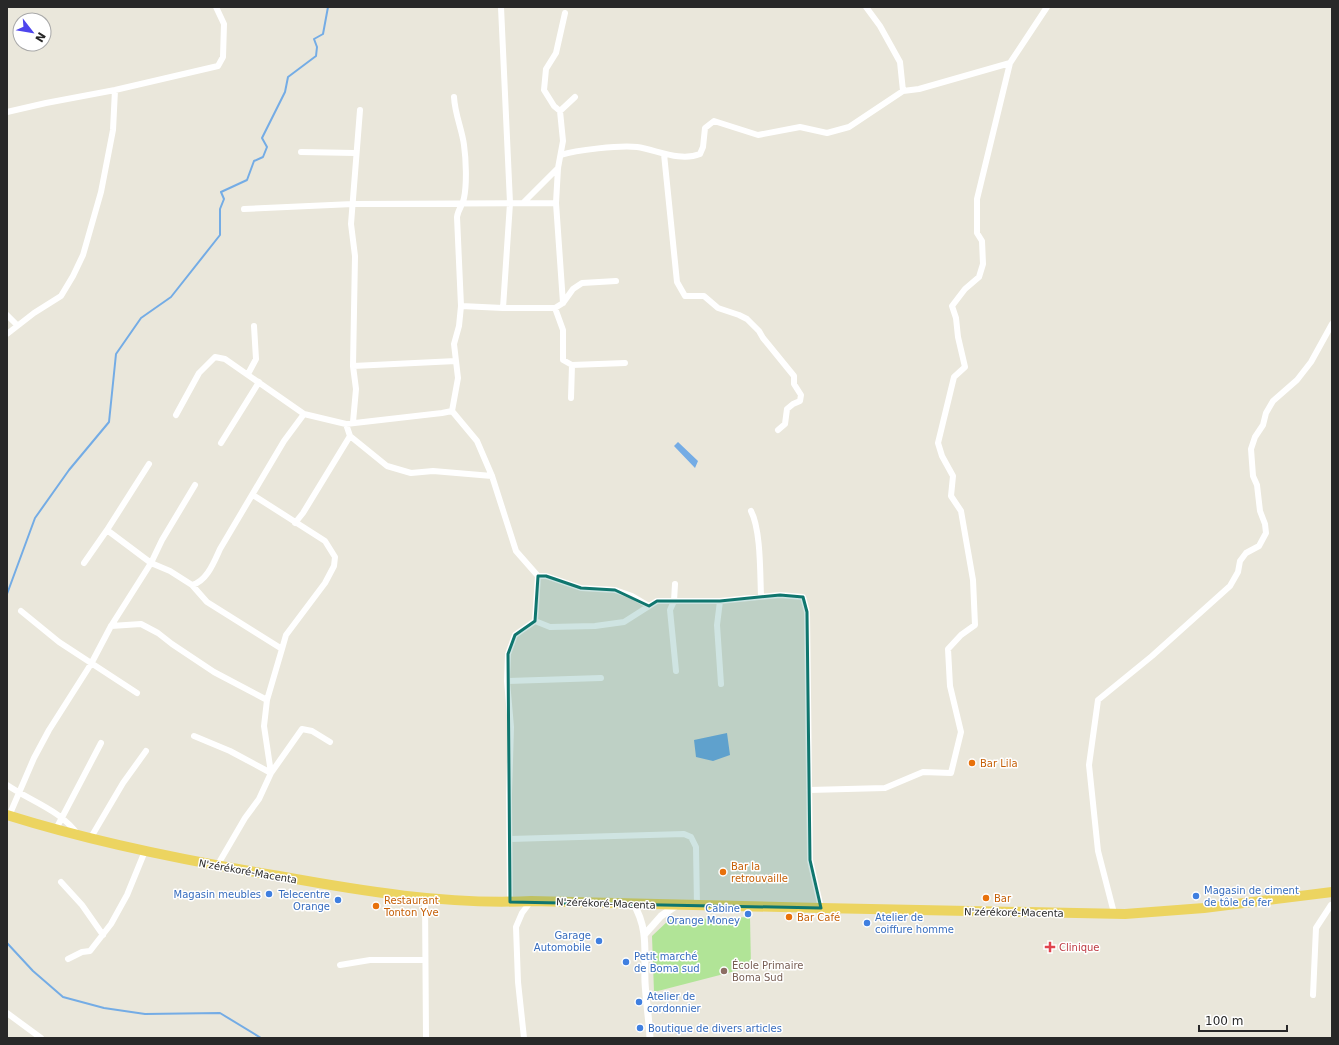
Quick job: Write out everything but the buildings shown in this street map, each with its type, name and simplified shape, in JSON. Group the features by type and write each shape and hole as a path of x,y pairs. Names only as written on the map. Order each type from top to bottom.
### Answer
{"highway":[{"name":"N'zérékoré-Macenta","path":"8,816 90,839 217,866 364,891 425,898 510,902 531,901 697,906 1114,913 1158,912 1327,893"}],"street":[{"path":"7,112 115,90 218,66 223,57 224,24 216,7"},
{"path":"501,7 510,203 503,308"},
{"path":"866,7 880,26 900,62 903,91"},
{"path":"809,790 886,788 923,772 950,773 958,748 961,732 950,686 948,649 960,635 975,625 973,580 961,511 951,496 953,476 942,456 938,443 954,377 965,367 958,337 956,318 952,306 965,289 979,277 983,264 982,241 977,233 977,199 1010,63 1047,7"},
{"path":"563,303 556,203 558,168 563,141 560,111 554,106 544,90 546,68 556,53 565,13"},
{"path":"561,155 578,151 636,147 664,154 693,157 700,154 703,147 705,128 714,121 758,135 800,126 827,133 849,127 903,91 919,89 1010,63"},
{"path":"7,334 17,325 61,296 73,276 83,254 106,169 113,130 115,90"},
{"path":"452,411 457,390 454,344 459,326 461,306 456,218 458,209 465,197 464,144 454,108 454,97"},
{"path":"560,111 575,97"},
{"path":"295,523 303,513 350,436 350,423 356,389 353,366 355,256 351,224 355,153 360,110"},
{"path":"301,152 355,153"},
{"path":"664,154 677,282 685,296 704,296 718,308 739,315 747,320 759,331 794,376 794,384 801,395 800,401 793,404 787,410 785,424 778,430"},
{"path":"523,203 558,168"},
{"path":"244,209 352,204 556,203"},
{"path":"461,306 555,308 563,303 573,289 582,283 616,282"},
{"path":"555,308 563,330 563,360 572,365 625,363"},
{"path":"7,315 17,325"},
{"path":"1114,913 1098,851 1090,765 1098,700 1152,656 1230,586 1238,572 1240,561 1246,553 1259,546 1266,534 1265,524 1260,511 1257,485 1253,476 1251,449 1273,401 1298,380 1311,362 1332,324"},
{"path":"248,374 256,359 254,326"},
{"path":"176,415 199,373 215,357 225,359 304,414 350,423 442,414 452,411"},
{"path":"353,366 456,361"},
{"path":"571,398 572,365"},
{"path":"221,443 259,382"},
{"path":"452,411 477,441 492,476 516,551 538,576 535,621"},
{"path":"192,585 200,583 212,566 220,549 284,441 304,414"},
{"path":"350,436 387,466 410,473 433,471 492,476"},
{"path":"84,563 149,464"},
{"path":"8,816 34,758 49,730 91,664 111,626 152,563 162,540 195,485"},
{"path":"253,495 325,541 335,557 334,566 325,583 286,635 267,700 264,726 271,773"},
{"path":"751,511 757,541 761,596"},
{"path":"107,530 152,563 170,571 192,585 207,602 282,649"},
{"path":"538,576 546,576 581,588 615,590 632,596 649,606"},
{"path":"674,584 674,601 670,610 676,671"},
{"path":"535,621 550,627 595,626 624,622 657,601 720,601 761,596 802,597 808,612 810,860 821,908"},
{"path":"720,601 717,625 721,684"},
{"path":"21,611 59,642 137,693"},
{"path":"510,902 509,795 511,727 507,681 508,654 515,635 535,621"},
{"path":"111,626 141,624 158,633 214,672 267,700"},
{"path":"507,681 601,678"},
{"path":"217,866 245,818 259,799 271,773 302,729 312,731 330,742"},
{"path":"194,736 271,773"},
{"path":"56,829 101,743"},
{"path":"90,839 123,783 146,751"},
{"path":"7,785 19,794 62,817 71,824 79,836"},
{"path":"510,839 684,834 691,837 696,847 697,906"},
{"path":"68,960 82,952 90,950 111,924 127,895 145,851"},
{"path":"61,882 82,905 103,935"},
{"path":"1313,995 1316,928 1331,906 1327,893"},
{"path":"425,898 426,1038"},
{"path":"524,1038 518,982 516,927 522,913 531,901"},
{"path":"633,903 641,916 645,934 645,983 650,1038"},
{"path":"645,934 661,916 677,905"},
{"path":"340,965 370,960 425,960"},
{"path":"7,1013 41,1038"}],"highlighted area":[{"path":"538,576 546,576 581,588 615,590 649,606 657,601 720,601 780,595 803,597 807,612 810,860 821,908 510,902 508,654 515,635 535,621"}],"green space":[{"path":"750,917 751,967 654,992 652,936 669,920"}],"water":[{"path":"678,442 698,461 695,468 674,446"},
{"path":"727,733 730,755 713,761 696,757 694,740"}],"waterway":[{"path":"7,594 35,518 69,470 109,422 116,354 141,318 171,297 220,235 220,209 224,199 221,192 247,180 254,161 263,157 267,147 262,138 285,92 288,77 316,56 317,47 314,39 323,34 328,7"},
{"path":"7,943 33,971 63,997 104,1008 145,1014 220,1013 261,1038"}],"place":[{"name":"Bar Lila","path":"972,763"},
{"name":"Bar la retrouvaille","path":"723,872"},
{"name":"Magasin meubles","path":"269,894"},
{"name":"Magasin de ciment de tôle de fer","path":"1196,896"},
{"name":"Bar","path":"986,898"},
{"name":"Telecentre Orange","path":"338,900"},
{"name":"Restaurant Tonton Yve","path":"376,906"},
{"name":"Cabine Orange Money","path":"748,914"},
{"name":"Bar Café","path":"789,917"},
{"name":"Atelier de coiffure homme","path":"867,923"},
{"name":"Garage Automobile","path":"599,941"},
{"name":"Clinique","path":"1050,947"},
{"name":"Petit marché de Boma sud","path":"626,962"},
{"name":"École Primaire Boma Sud","path":"724,971"},
{"name":"Atelier de cordonnier","path":"639,1002"},
{"name":"Boutique de divers articles","path":"640,1028"}]}
